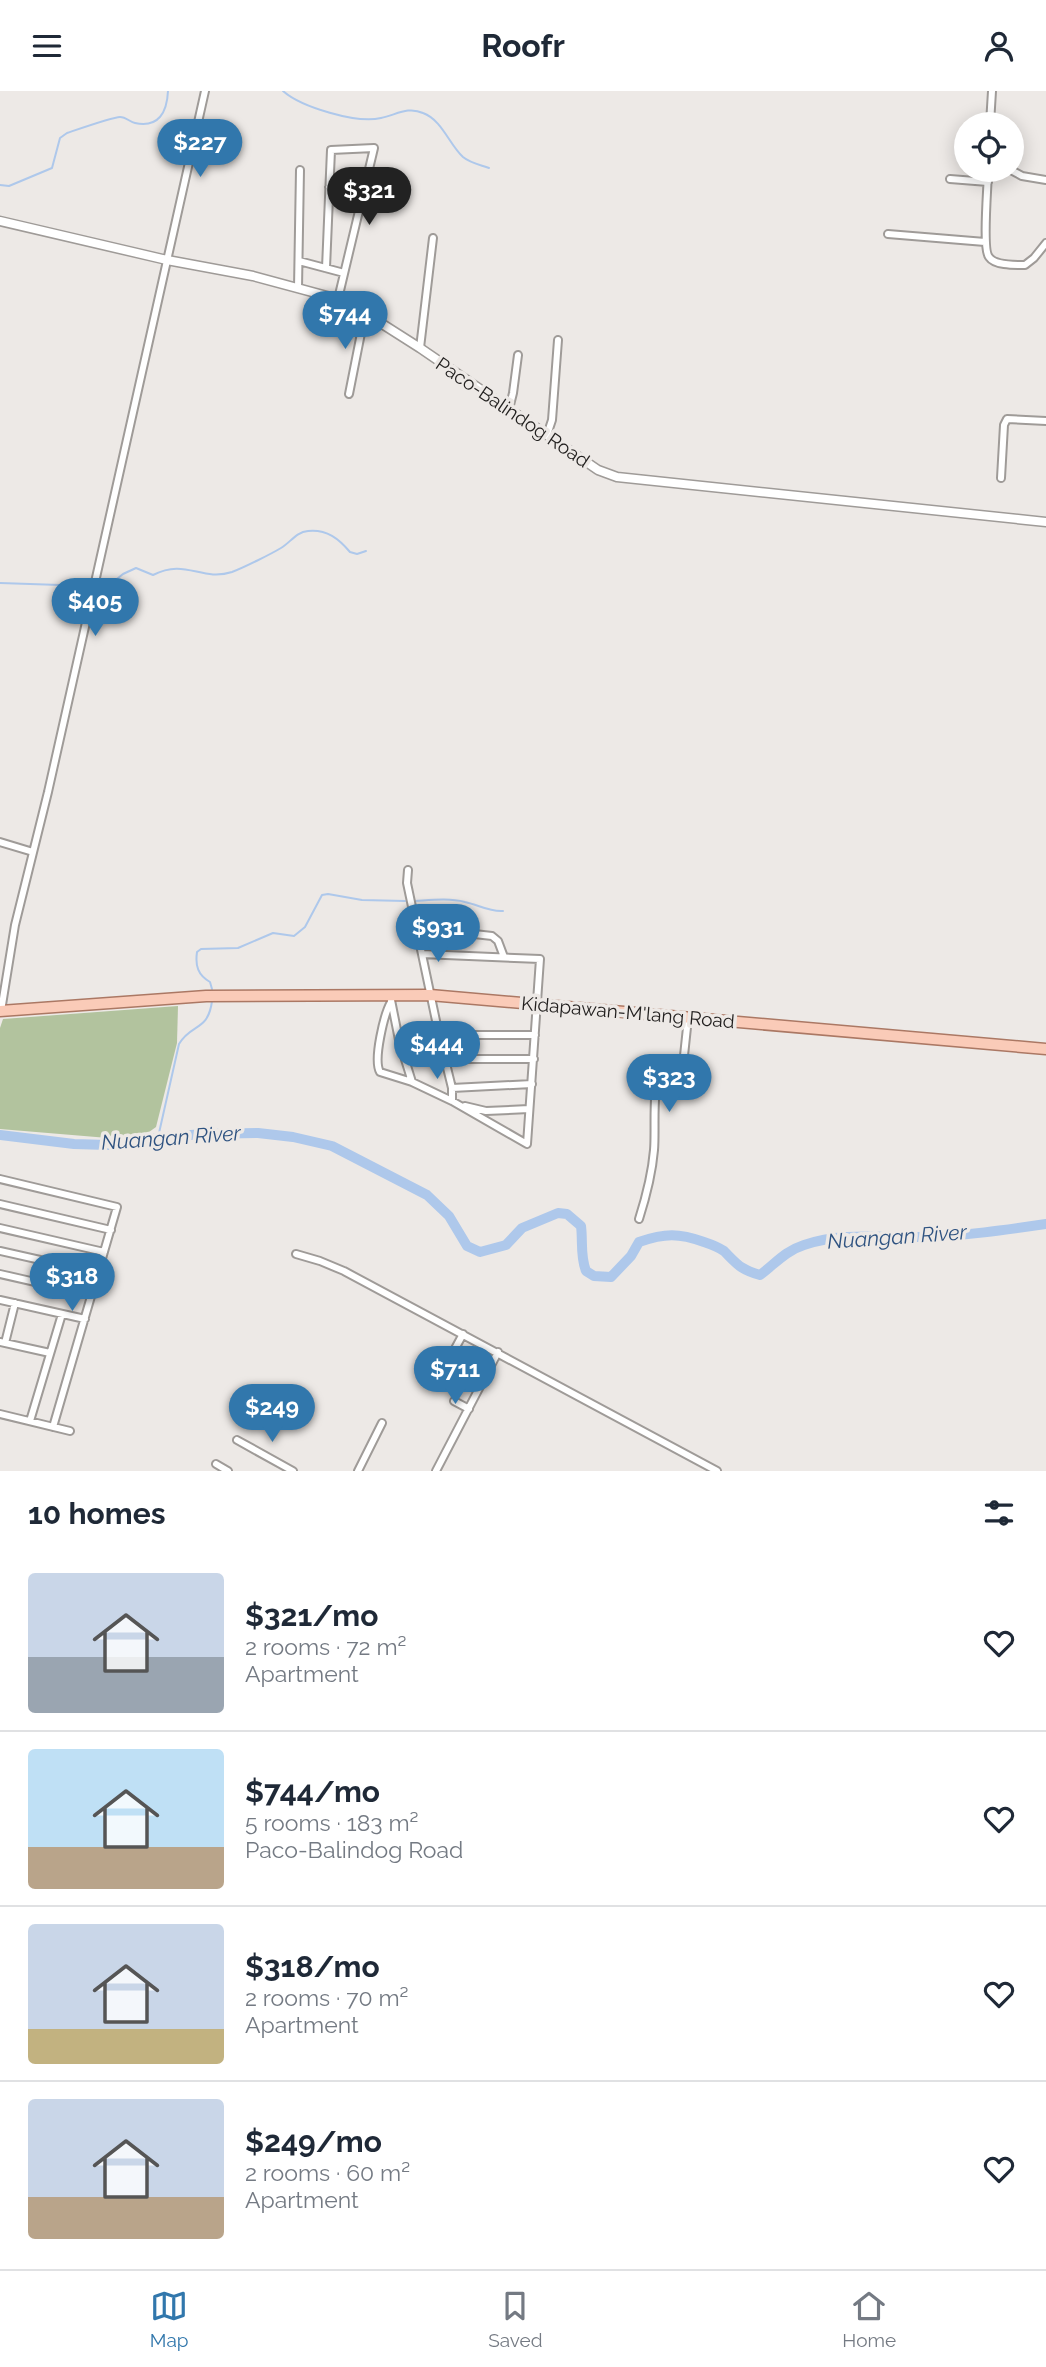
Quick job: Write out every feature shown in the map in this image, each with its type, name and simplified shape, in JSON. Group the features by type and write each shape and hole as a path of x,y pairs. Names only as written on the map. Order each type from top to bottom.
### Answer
{"main road":[{"name":"Kidapawan-M'lang Road","path":"0,1012 206,996 391,998 430,995 1046,1049"}],"street":[{"path":"0,1012 8,958 205,91"},
{"path":"991,112 992,91"},
{"path":"326,268 331,150 374,148 338,299"},
{"path":"298,288 300,170"},
{"path":"1024,176 1046,180"},
{"path":"950,179 954,179"},
{"path":"988,182 986,254 993,261 1020,265 1030,263 1046,243"},
{"path":"329,187 364,193"},
{"name":"Paco-Balindog Road","path":"0,221 167,260 253,276 338,299 420,348 598,470 617,477 1046,522"},
{"path":"888,234 985,242"},
{"path":"420,348 433,238"},
{"path":"299,261 344,272"},
{"path":"349,394 365,313"},
{"path":"547,435 552,420 558,340"},
{"path":"509,409 518,355"},
{"path":"1001,478 1004,425 1007,419 1046,421"},
{"path":"0,842 33,852"},
{"path":"408,870 407,883 454,1102"},
{"path":"417,930 489,935 498,941 504,957"},
{"path":"391,998 377,1067 380,1072 412,1082 454,1102 527,1144 540,960 422,954"},
{"path":"391,998 399,1039 412,1082"},
{"path":"639,1219 648,1190 654,1152 657,1082 662,1069 681,1068 683,1065 688,1019"},
{"path":"439,1035 535,1035"},
{"path":"445,1059 534,1059"},
{"path":"453,1088 532,1084"},
{"path":"454,1102 486,1111 529,1109"},
{"path":"0,1179 117,1207 53,1427"},
{"path":"0,1204 111,1230"},
{"path":"0,1228 104,1252"},
{"path":"0,1251 98,1273"},
{"path":"296,1254 344,1271 717,1471"},
{"path":"0,1274 92,1295"},
{"path":"0,1300 85,1319"},
{"path":"15,1303 3,1342 50,1353"},
{"path":"30,1421 62,1314"},
{"path":"452,1356 463,1333"},
{"path":"436,1471 498,1352"},
{"path":"454,1401 469,1409"},
{"path":"0,1414 70,1430"},
{"path":"358,1471 382,1423"},
{"path":"237,1440 293,1471"},
{"path":"216,1464 229,1471"}],"green space":[{"path":"178,1006 177,1043 156,1127 149,1132 120,1139 0,1129 0,1028 3,1019"}],"waterway":[{"path":"0,185 9,186 52,168 60,138 67,133 120,117 143,124 156,121 166,106 168,91"},
{"path":"283,91 316,108 358,119 418,111 435,121 463,157 489,168"},
{"path":"97,587 107,587 123,574 136,568 153,575 175,569 211,574 232,572 276,551 297,535 308,531 332,536 350,552 357,554 366,551"},
{"path":"0,583 90,586"},
{"path":"212,989 210,982 197,966 197,952 201,949 238,948 273,933 294,936 305,927 322,895 362,900 405,901"},
{"path":"415,901 453,900 503,911"},
{"path":"155,1138 159,1133 179,1044 207,1018 212,1001"},
{"name":"Nuangan River","path":"0,1135 74,1144 108,1145 203,1134 258,1133 293,1137 332,1146 427,1195 449,1216 467,1246 480,1252 506,1245 522,1228 558,1213 567,1214 581,1226 584,1265 586,1271 594,1276 611,1277 631,1256 639,1242 672,1235 711,1245 724,1251 744,1268 760,1275 791,1251 833,1238 953,1235 1046,1224"}]}
